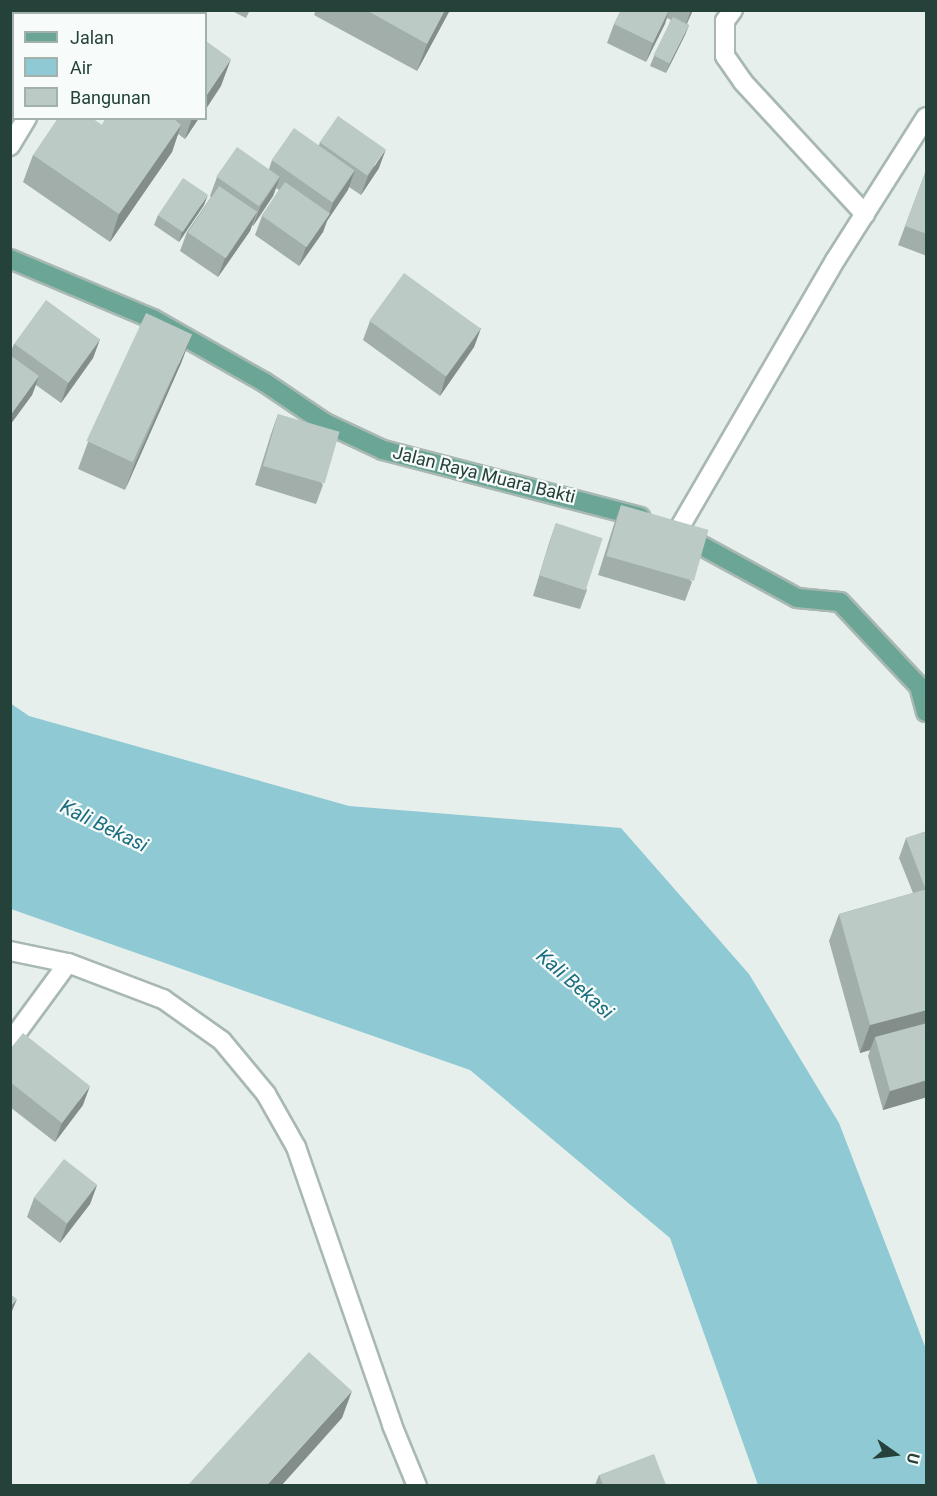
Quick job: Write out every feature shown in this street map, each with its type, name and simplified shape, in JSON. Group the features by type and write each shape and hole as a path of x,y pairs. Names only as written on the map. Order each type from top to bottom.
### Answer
{"main road":[{"name":"Jalan Raya Muara Bakti","path":"10,259 153,319 264,382 325,423 383,450 621,510 676,532 797,598 840,602 919,687 927,712"}],"street":[{"path":"733,10 725,21 725,56 742,82 865,214"},
{"path":"676,532 865,214 927,117"},
{"path":"10,146 26,120"},
{"path":"10,951 68,963 144,989 194,1019 222,1041 281,1116 296,1147 392,1425 417,1485"},
{"path":"10,1041 68,963"}],"water":[{"name":"Kali Bekasi","path":"10,703 29,716 349,806 621,828 749,974 839,1123 926,1349 926,1485 758,1485 670,1238 470,1070 11,909"}],"building":[{"path":"10,10 44,10 44,12 12,12 12,64 10,64"},
{"path":"104,10 161,10 161,12 104,12"},
{"path":"366,10 445,10 427,44"},
{"path":"621,10 669,10 653,43 614,24"},
{"path":"673,17 689,25 670,63 653,55"},
{"path":"207,42 231,59 207,95"},
{"path":"338,116 386,149 367,175 320,142"},
{"path":"57,120 95,120 102,125 105,120 175,120 181,125 119,214 33,155"},
{"path":"294,128 355,170 332,202 272,160"},
{"path":"237,147 280,177 259,206 216,176"},
{"path":"925,173 927,173 927,234 905,226"},
{"path":"183,178 208,195 183,232 158,215"},
{"path":"285,182 330,214 307,247 261,216"},
{"path":"219,186 257,212 226,258 188,232"},
{"path":"404,273 481,329 446,377 369,321"},
{"path":"46,300 100,339 68,383 14,344"},
{"path":"146,313 192,335 133,462 86,441"},
{"path":"10,355 39,376 10,416"},
{"path":"278,414 340,432 325,484 263,466"},
{"path":"621,505 708,530 694,581 606,556"},
{"path":"556,523 603,538 586,590 539,575"},
{"path":"927,831 927,887 925,888 906,838"},
{"path":"927,889 927,1010 870,1025 839,914"},
{"path":"927,1023 927,1080 890,1091 875,1037"},
{"path":"23,1033 90,1086 62,1123 10,1082 10,1049"},
{"path":"64,1159 97,1185 67,1223 34,1198"},
{"path":"10,1294 17,1299 10,1307"},
{"path":"309,1352 352,1391 267,1485 188,1485"},
{"path":"654,1454 666,1485 603,1485 599,1475"}]}
